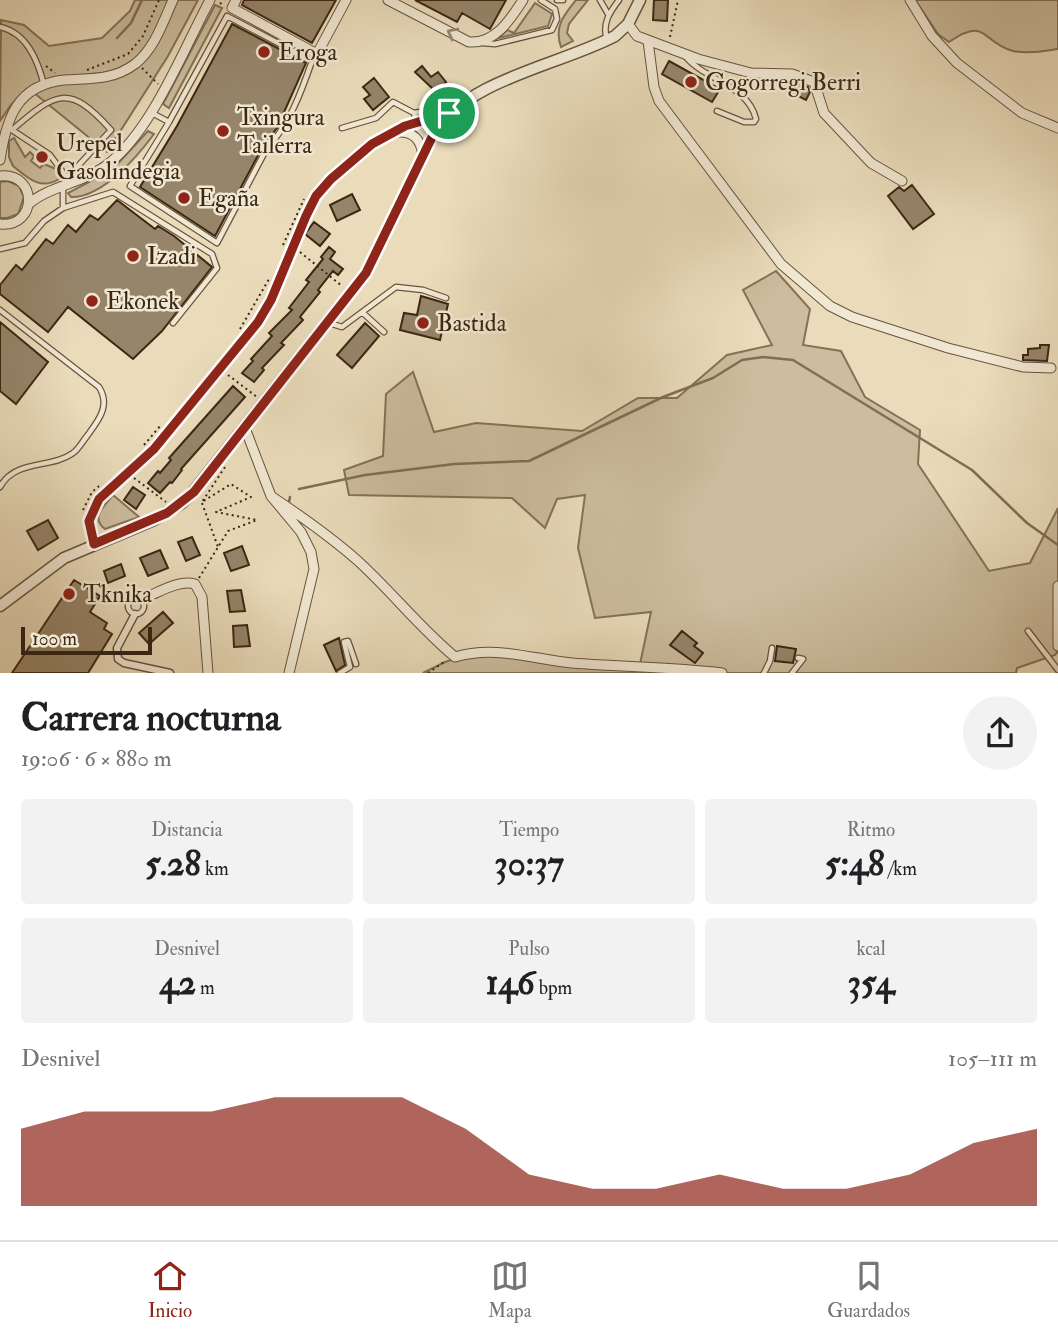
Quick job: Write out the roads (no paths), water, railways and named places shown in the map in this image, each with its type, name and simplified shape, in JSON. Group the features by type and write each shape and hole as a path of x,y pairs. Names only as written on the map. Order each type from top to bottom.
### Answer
{"street":[{"path":"52,191 27,188 12,176 1,155 8,129 21,102 45,86 64,80 106,78 128,68 146,53 154,42 173,0"},
{"path":"30,203 112,161 131,142 151,112 210,0"},
{"path":"234,4 317,54 346,0"},
{"path":"388,0 469,42 482,43 499,31 523,0"},
{"path":"94,544 89,521 96,504 154,449 258,322 271,300 316,196 353,158 391,133 449,113 480,92 607,40 628,24 640,0"},
{"path":"909,0 932,36 957,63 1022,113 1058,128"},
{"path":"628,24 636,36 683,54 751,73 792,74 814,82 824,113 871,163 902,181"},
{"path":"648,41 654,87 659,101 781,264 807,289 830,306 852,317 948,348 1023,368 1051,368"},
{"path":"0,606 64,558 167,513 194,492 366,273 434,133 449,113"},
{"path":"412,127 434,133"},
{"path":"412,127 423,156"},
{"path":"0,176 12,176"},
{"path":"0,224 18,221 24,216 30,203 27,188"},
{"path":"245,428 271,496 301,533 311,552 314,569 289,673"},
{"path":"271,496 304,518 359,562 427,634 455,657 471,652 503,651 569,662 722,673"},
{"path":"141,599 178,584 195,584 202,597 208,673"},
{"path":"1058,586 1058,646"},
{"path":"135,614 117,648 118,659 124,663 170,673"}],"lane":[{"path":"482,43 517,39 552,30 557,19 555,9 541,0"},
{"path":"557,0 563,0"},
{"path":"600,0 608,14"},
{"path":"607,40 605,29 608,14 619,0"},
{"path":"227,16 312,61 277,138 267,148 217,243 130,186 169,122 227,16"},
{"path":"0,27 18,36 29,46 45,86"},
{"path":"683,54 694,66 732,88 747,102 755,119 749,123 744,122 716,111"},
{"path":"341,128 376,118 393,102 414,113 441,105 447,100 444,95"},
{"path":"62,208 67,184 111,130 92,109 71,98 53,100 38,107 8,129 50,155 67,184"},
{"path":"151,112 169,122"},
{"path":"412,127 414,113"},
{"path":"0,248 25,243 44,221 62,208 113,192 212,254 217,268 189,307 173,323"},
{"path":"328,323 342,327 396,287 422,290 446,298"},
{"path":"0,310 99,387 105,400 101,418 74,453 20,469 3,481 0,487"},
{"path":"363,313 384,332"},
{"path":"133,598 141,599 143,609 135,614 129,610 128,603 133,598"},
{"path":"1028,631 1058,670"},
{"path":"340,673 350,667 344,642 348,641 356,664"},
{"path":"764,673 772,648"},
{"path":"793,673 803,659 798,658"}],"waterway":[{"path":"117,38 131,23 142,0"},
{"path":"299,489 365,475 454,464 529,461 663,397 713,378 742,360 763,357 793,360 972,470 1027,523 1058,545"},
{"path":"288,506 290,497"}],"place":[{"name":"Eroga","path":"264,52"},
{"name":"Gogorregi Berri","path":"691,82"},
{"name":"Txingura Tailerra","path":"223,131"},
{"name":"Urepel Gasolindegia","path":"42,157"},
{"name":"Egaña","path":"184,198"},
{"name":"Izadi","path":"133,256"},
{"name":"Ekonek","path":"92,301"},
{"name":"Bastida","path":"423,323"},
{"name":"Tknika","path":"69,594"}]}
